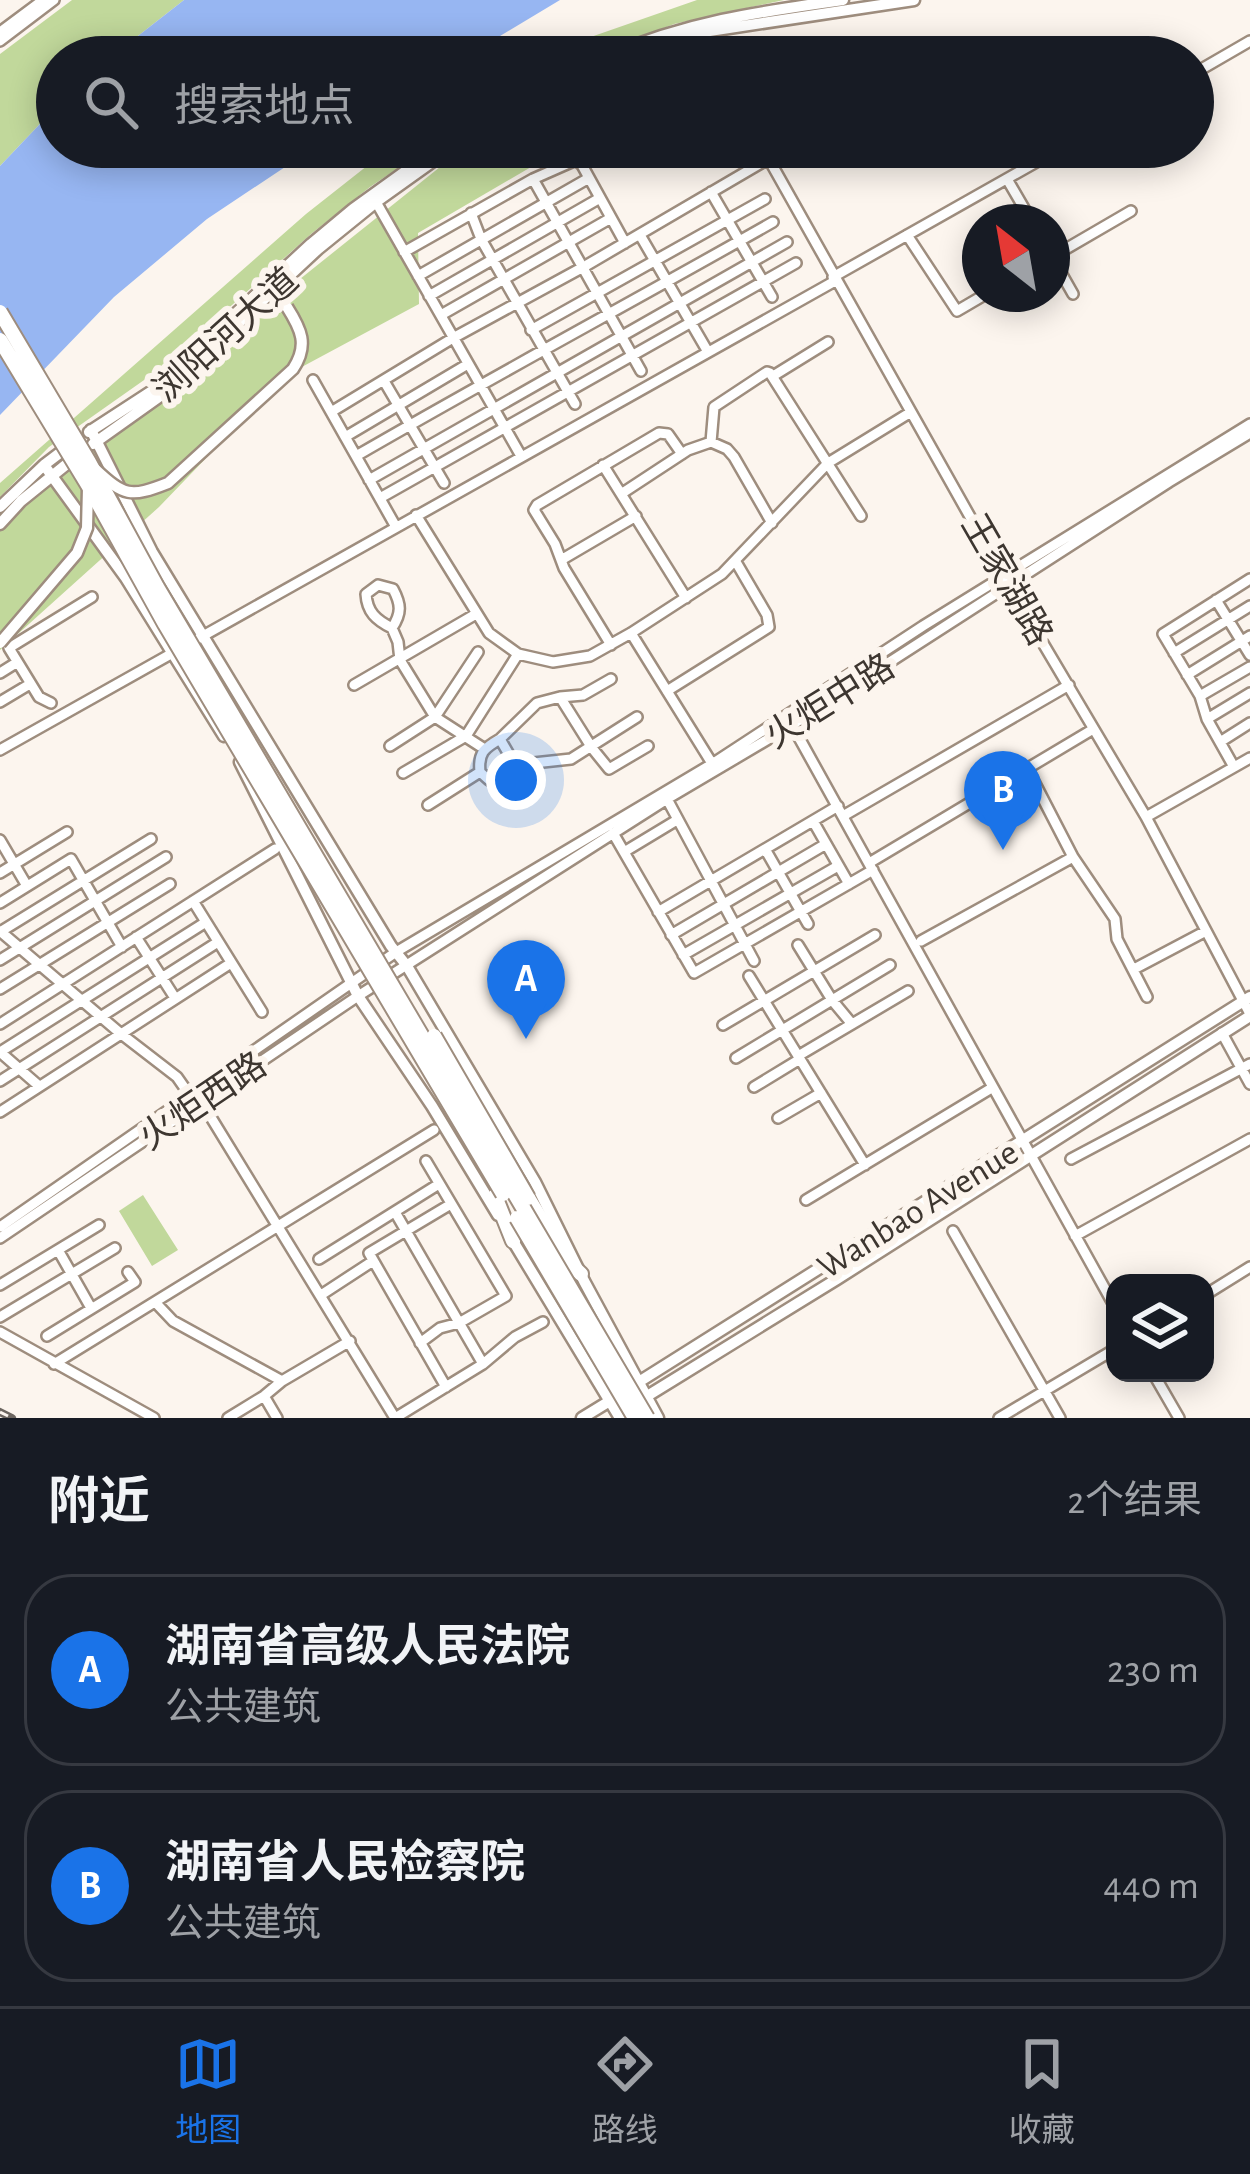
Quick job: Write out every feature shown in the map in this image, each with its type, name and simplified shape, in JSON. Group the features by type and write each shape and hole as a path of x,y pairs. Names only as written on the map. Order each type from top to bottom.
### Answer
{"highway":[{"path":"0,312 635,1418"},
{"path":"0,340 165,624 646,1418"},
{"path":"375,965 384,1007 495,1196 513,1241"},
{"path":"375,965 403,983 528,1198 566,1260 581,1274"}],"main road":[{"path":"680,36 735,15 843,0"},
{"path":"675,36 701,28 914,0"},
{"name":"浏阳河大道","path":"0,507 152,391 353,209 410,168"},
{"name":"浏阳河大道","path":"270,287 424,168"},
{"path":"89,462 118,490 144,492 168,483 293,369 303,338 270,287"},
{"path":"93,436 201,635 535,1182 658,1418"},
{"path":"48,470 126,578 241,764 355,989 432,1106 616,1416"},
{"name":"浏阳河大道","path":"0,524 48,470"},
{"path":"0,643 77,553 87,528 88,485"},
{"name":"Wanbao Avenue","path":"582,1418 1246,999"},
{"name":"Wanbao Avenue","path":"616,1416 1250,1015"}],"street":[{"path":"0,36 43,0"},
{"path":"0,36 54,0"},
{"path":"701,28 705,36"},
{"path":"1214,62 1250,41"},
{"path":"404,252 558,168"},
{"path":"582,168 625,243"},
{"path":"331,412 753,168"},
{"name":"王家湖路","path":"773,168 1145,817 1246,999 1250,1015"},
{"path":"0,750 1027,168"},
{"path":"418,276 589,178"},
{"path":"533,179 641,371"},
{"path":"1007,179 1022,204"},
{"path":"711,193 772,297"},
{"path":"429,296 600,198"},
{"path":"531,330 765,199"},
{"path":"376,202 520,456"},
{"path":"1070,247 1131,211"},
{"path":"471,213 481,239 575,404"},
{"path":"441,315 611,218"},
{"path":"356,457 773,222"},
{"path":"640,235 708,352"},
{"path":"907,236 957,311 962,308"},
{"path":"369,480 787,242"},
{"path":"380,498 796,263"},
{"path":"1070,289 1073,294"},
{"path":"773,376 828,341"},
{"path":"345,437 468,364"},
{"path":"711,442 714,407 767,372 861,516"},
{"path":"313,380 396,527"},
{"path":"384,381 444,483"},
{"path":"416,515 489,633 518,654 553,662 590,656 736,562 828,463 911,412"},
{"name":"火炬中路","path":"407,966 1250,429"},
{"path":"611,645 534,510 659,433 668,434 682,454"},
{"path":"621,494 699,444 711,442 734,457 772,523"},
{"path":"603,465 686,598"},
{"path":"561,560 636,517"},
{"path":"667,691 769,627 767,615 736,562"},
{"path":"1234,767 1164,632 1250,579"},
{"path":"631,633 714,767 923,626 1007,582"},
{"path":"392,628 400,616 399,601 393,589 378,585 366,593 367,606 377,620 392,628 400,660 435,718 483,748"},
{"path":"51,704 39,697 9,648 92,597"},
{"path":"1216,599 1246,639 1250,655"},
{"path":"1174,653 1250,606"},
{"path":"354,686 476,614"},
{"path":"1187,675 1246,639"},
{"path":"390,746 435,718 478,652"},
{"path":"403,773 466,736 518,654"},
{"path":"0,673 16,663"},
{"path":"1200,697 1250,667"},
{"path":"611,679 583,695 537,703 500,739 483,748 480,772 489,780 515,765 571,760 638,717"},
{"path":"0,702 30,684"},
{"path":"658,912 813,821 840,812 1069,685"},
{"path":"1207,719 1250,693"},
{"path":"560,697 609,769 648,746"},
{"path":"1220,742 1250,723"},
{"path":"792,724 1106,1291"},
{"path":"613,833 694,973 849,884 1090,731"},
{"path":"500,739 515,765"},
{"path":"1145,817 1250,758"},
{"name":"火炬西路","path":"0,1238 355,989 396,952 714,767"},
{"path":"1028,768 1072,857 1115,919 1118,939 1147,997"},
{"path":"428,805 480,772"},
{"path":"667,799 754,961"},
{"path":"624,852 677,820"},
{"path":"813,821 849,884"},
{"path":"0,873 67,832"},
{"path":"151,838 0,932 177,1076 196,1099 395,1418 543,1322"},
{"path":"0,840 27,886"},
{"path":"671,935 826,844"},
{"path":"0,1024 275,849"},
{"path":"765,849 808,925"},
{"path":"0,960 166,857"},
{"path":"920,941 1072,857"},
{"path":"0,903 70,859 122,946"},
{"path":"683,956 838,866"},
{"path":"0,989 170,884"},
{"path":"194,901 262,1012"},
{"path":"40,1086 0,1052 206,922"},
{"path":"1134,969 1206,932"},
{"path":"723,1025 875,935"},
{"path":"136,937 176,998"},
{"path":"0,1081 218,942"},
{"path":"798,945 852,1024"},
{"path":"0,1112 231,963"},
{"path":"736,1058 890,965"},
{"name":"火炬西路","path":"355,989 407,966"},
{"path":"748,976 865,1165"},
{"path":"754,1087 908,991"},
{"path":"1222,1033 1246,1066 1250,1084"},
{"path":"1071,1160 1246,1066"},
{"path":"806,1200 990,1090"},
{"path":"778,1118 821,1093"},
{"name":"火炬西路","path":"0,1227 196,1099"},
{"path":"54,1364 434,1130"},
{"path":"1075,1236 1250,1139"},
{"path":"420,1342 506,1296 426,1161"},
{"path":"319,1259 440,1184"},
{"path":"446,1387 369,1253 451,1204"},
{"path":"395,1212 483,1364"},
{"path":"0,1285 99,1225"},
{"path":"953,1231 1060,1418"},
{"path":"0,1317 115,1249"},
{"path":"58,1250 91,1308"},
{"path":"321,1295 373,1261"},
{"path":"1214,1289 1250,1267"},
{"path":"47,1336 135,1282 128,1272"},
{"path":"155,1303 172,1321 281,1381"},
{"path":"0,1332 154,1418"},
{"path":"228,1418 350,1341"},
{"path":"1000,1418 1106,1354"},
{"path":"1158,1382 1179,1418"},
{"path":"264,1396 278,1418"}],"green space":[{"path":"72,0 184,0 138,36 36,36 36,128 0,166 0,54"},
{"path":"697,0 784,0 674,24 644,36 594,36"},
{"path":"364,168 398,168 311,234 164,366 49,447 0,497 0,483"},
{"path":"439,168 529,168 418,233 419,304 285,376 159,507 0,650 0,525 21,501 182,387 275,299"},
{"path":"143,1195 178,1250 152,1266 119,1211"}],"water":[{"path":"184,0 560,0 500,36 138,36"},
{"path":"36,128 36,168 284,168 207,219 114,297 0,415 0,166"}],"railway":[{"path":"0,1412 12,1418"}],"place":[{"name":"湖南省人民检察院","path":"1003,850"},
{"name":"湖南省高级人民法院","path":"526,1039"}]}
